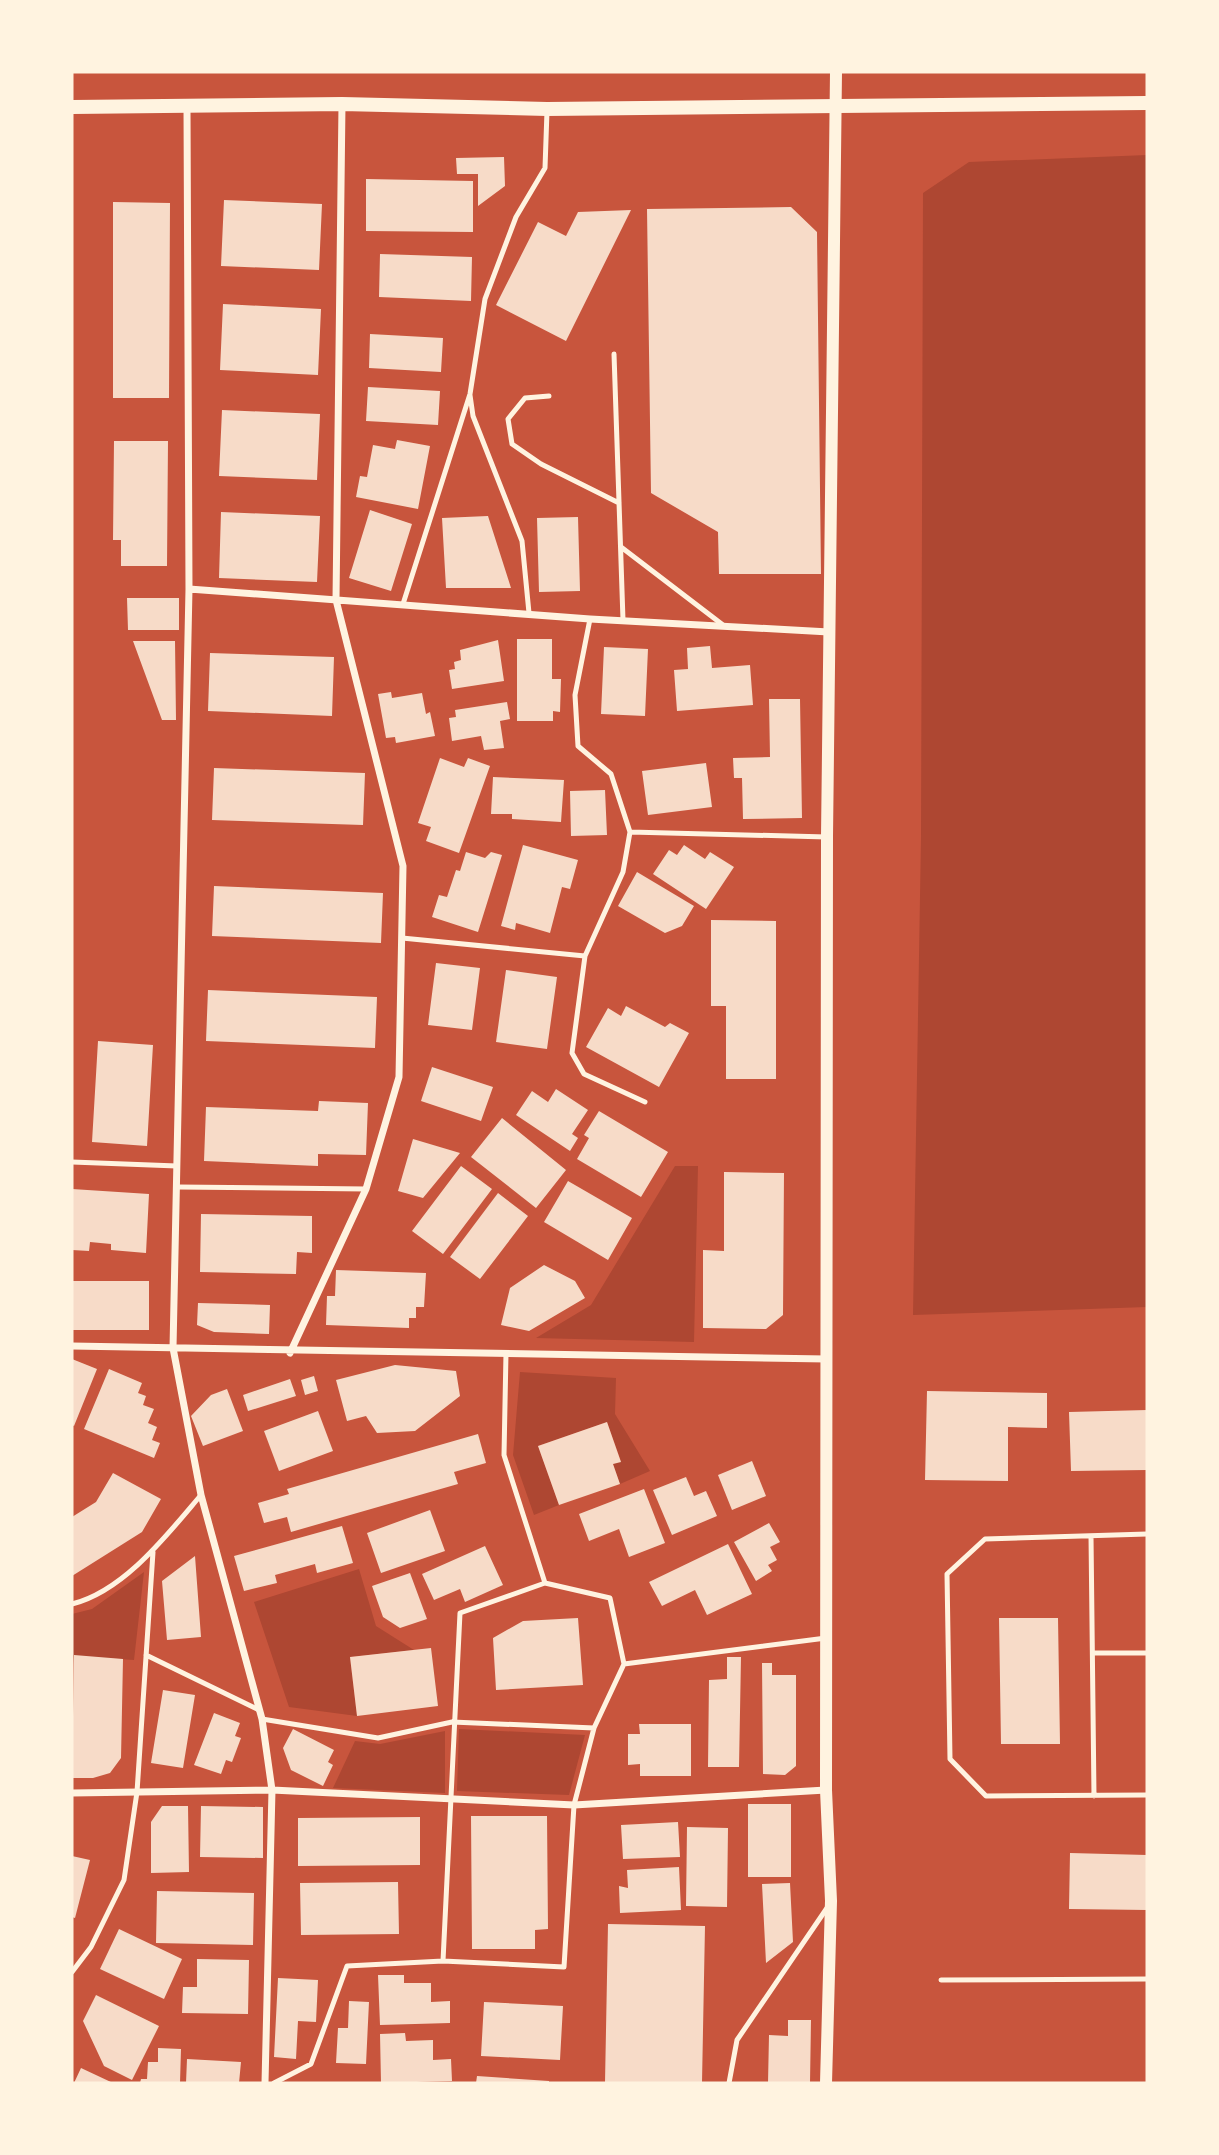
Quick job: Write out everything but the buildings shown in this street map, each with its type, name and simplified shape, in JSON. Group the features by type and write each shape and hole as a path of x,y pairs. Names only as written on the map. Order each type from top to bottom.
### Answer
{"main road":[{"path":"72,107 342,104 547,109 1147,103"}],"street":[{"path":"826,2083 831,1901 825,1790 827,837 836,72"},
{"path":"290,1353 366,1189 399,1077 403,866 336,600 342,104"},
{"path":"187,107 189,589 173,1349 201,1495 262,1719 272,1790 265,2083"},
{"path":"189,589 590,619 829,632"},
{"path":"72,1346 290,1353 506,1353 827,1359"},
{"path":"72,1793 272,1790 575,1805 825,1790"}],"lane":[{"path":"403,604 470,394 485,299 516,217 545,167 547,109"},
{"path":"614,354 623,620"},
{"path":"470,394 473,416 522,541 529,613"},
{"path":"549,396 525,398 508,419 512,444 541,464 619,503"},
{"path":"621,547 725,627"},
{"path":"590,619 575,695 578,746 611,774 630,832 623,872 585,956 572,1053 584,1074 645,1102"},
{"path":"630,832 827,837"},
{"path":"402,938 585,956"},
{"path":"72,1163 177,1166"},
{"path":"178,1187 366,1189"},
{"path":"506,1353 504,1455 545,1583"},
{"path":"72,1604 91,1599 153,1552 201,1495"},
{"path":"1147,1534 985,1539 947,1574 950,1759 985,1796 1147,1796"},
{"path":"1091,1536 1094,1796"},
{"path":"72,1972 91,1947 124,1880 137,1792 153,1552"},
{"path":"274,2083 311,2064 347,1966 443,1961 564,1967 575,1805 594,1728 624,1664 610,1598 545,1583 460,1614 452,1723 443,1961"},
{"path":"624,1664 826,1638"},
{"path":"1094,1653 1147,1653"},
{"path":"146,1654 259,1710"},
{"path":"262,1719 378,1738 452,1723 594,1728"},
{"path":"729,2083 737,2040 831,1901"},
{"path":"941,1980 1147,1979"}],"shaded area":[{"path":"1147,155 1147,1307 913,1315 921,837 923,193 969,162"},
{"path":"675,1166 698,1166 694,1342 536,1338 591,1305"},
{"path":"520,1372 616,1378 615,1414 650,1471 620,1484 613,1464 621,1461 607,1422 538,1446 559,1505 534,1515 513,1455"},
{"path":"359,1569 376,1626 414,1650 350,1657 357,1716 289,1707 254,1602"},
{"path":"144,1572 134,1660 74,1656 72,1671 72,1614 92,1609"},
{"path":"459,1729 585,1735 569,1795 457,1791"},
{"path":"445,1731 445,1793 333,1788 355,1741 380,1744"}]}
